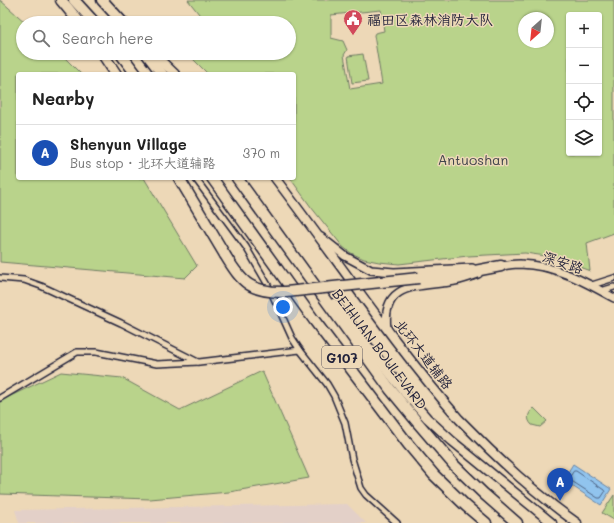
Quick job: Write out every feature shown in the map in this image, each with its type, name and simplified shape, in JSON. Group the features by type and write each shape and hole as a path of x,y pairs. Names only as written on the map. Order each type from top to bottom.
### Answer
{"highway":[{"path":"61,0 74,16"},
{"path":"74,0 89,16"},
{"path":"102,0 116,16"},
{"path":"107,60 115,72"},
{"path":"125,60 134,72"},
{"path":"151,60 160,72"},
{"path":"180,180 237,274 255,288 269,292 286,292 459,274 501,266"},
{"name":"G107","path":"213,180 323,332 408,444 434,475 486,523"},
{"name":"BEIHUAN BOULEVARD","path":"238,180 390,389 454,466 516,523"}],"main road":[{"path":"160,60 173,72"},
{"name":"北环大道辅路","path":"277,180 319,235 399,346 460,420 534,491 577,523"},
{"path":"276,232 387,372 427,418 452,441 552,523"}],"street":[{"path":"196,180 250,254 268,285 288,329 300,350 327,384 341,411 361,488 366,495 397,523"},
{"path":"319,235 345,256 371,270 394,272 501,266"},
{"name":"深安路","path":"501,266 518,264 548,268 572,275 614,298"},
{"path":"387,328 387,311 396,293 413,287 461,280 501,266"},
{"path":"0,278 24,280 41,286 199,362"},
{"path":"592,286 614,278"},
{"path":"601,291 614,286"},
{"path":"0,398 77,352 96,352 157,364 199,362 300,350"}],"shaded area":[{"path":"347,504 366,523 19,523 15,510"}],"green space":[{"path":"0,0 18,16 16,16 16,60 67,60 79,72 16,72 16,180 145,180 197,266 185,278 0,262"},
{"name":"Antuoshan","path":"188,0 614,0 614,233 587,243 590,271 553,257 525,253 468,256 399,264 364,259 351,253 343,247 291,180 296,180 296,72 206,72 194,60 296,60 296,16 201,16","holes":["381,10 384,31 375,33 374,35 382,84 350,89 344,55 347,50 343,41 331,38 331,15"]},
{"path":"363,54 368,81 352,83 348,56"},
{"path":"262,371 309,478 229,492 150,499 0,494 0,401 61,372 122,378 180,410"},
{"path":"534,408 547,421 540,427 532,425 528,418 530,412"},
{"path":"614,495 614,520 602,513"}],"water":[{"path":"573,464 611,489 601,505 563,480"}],"place":[{"name":"福田区森林消防大队","path":"353,36"},
{"name":"Shenyun Village","path":"560,501"}]}
